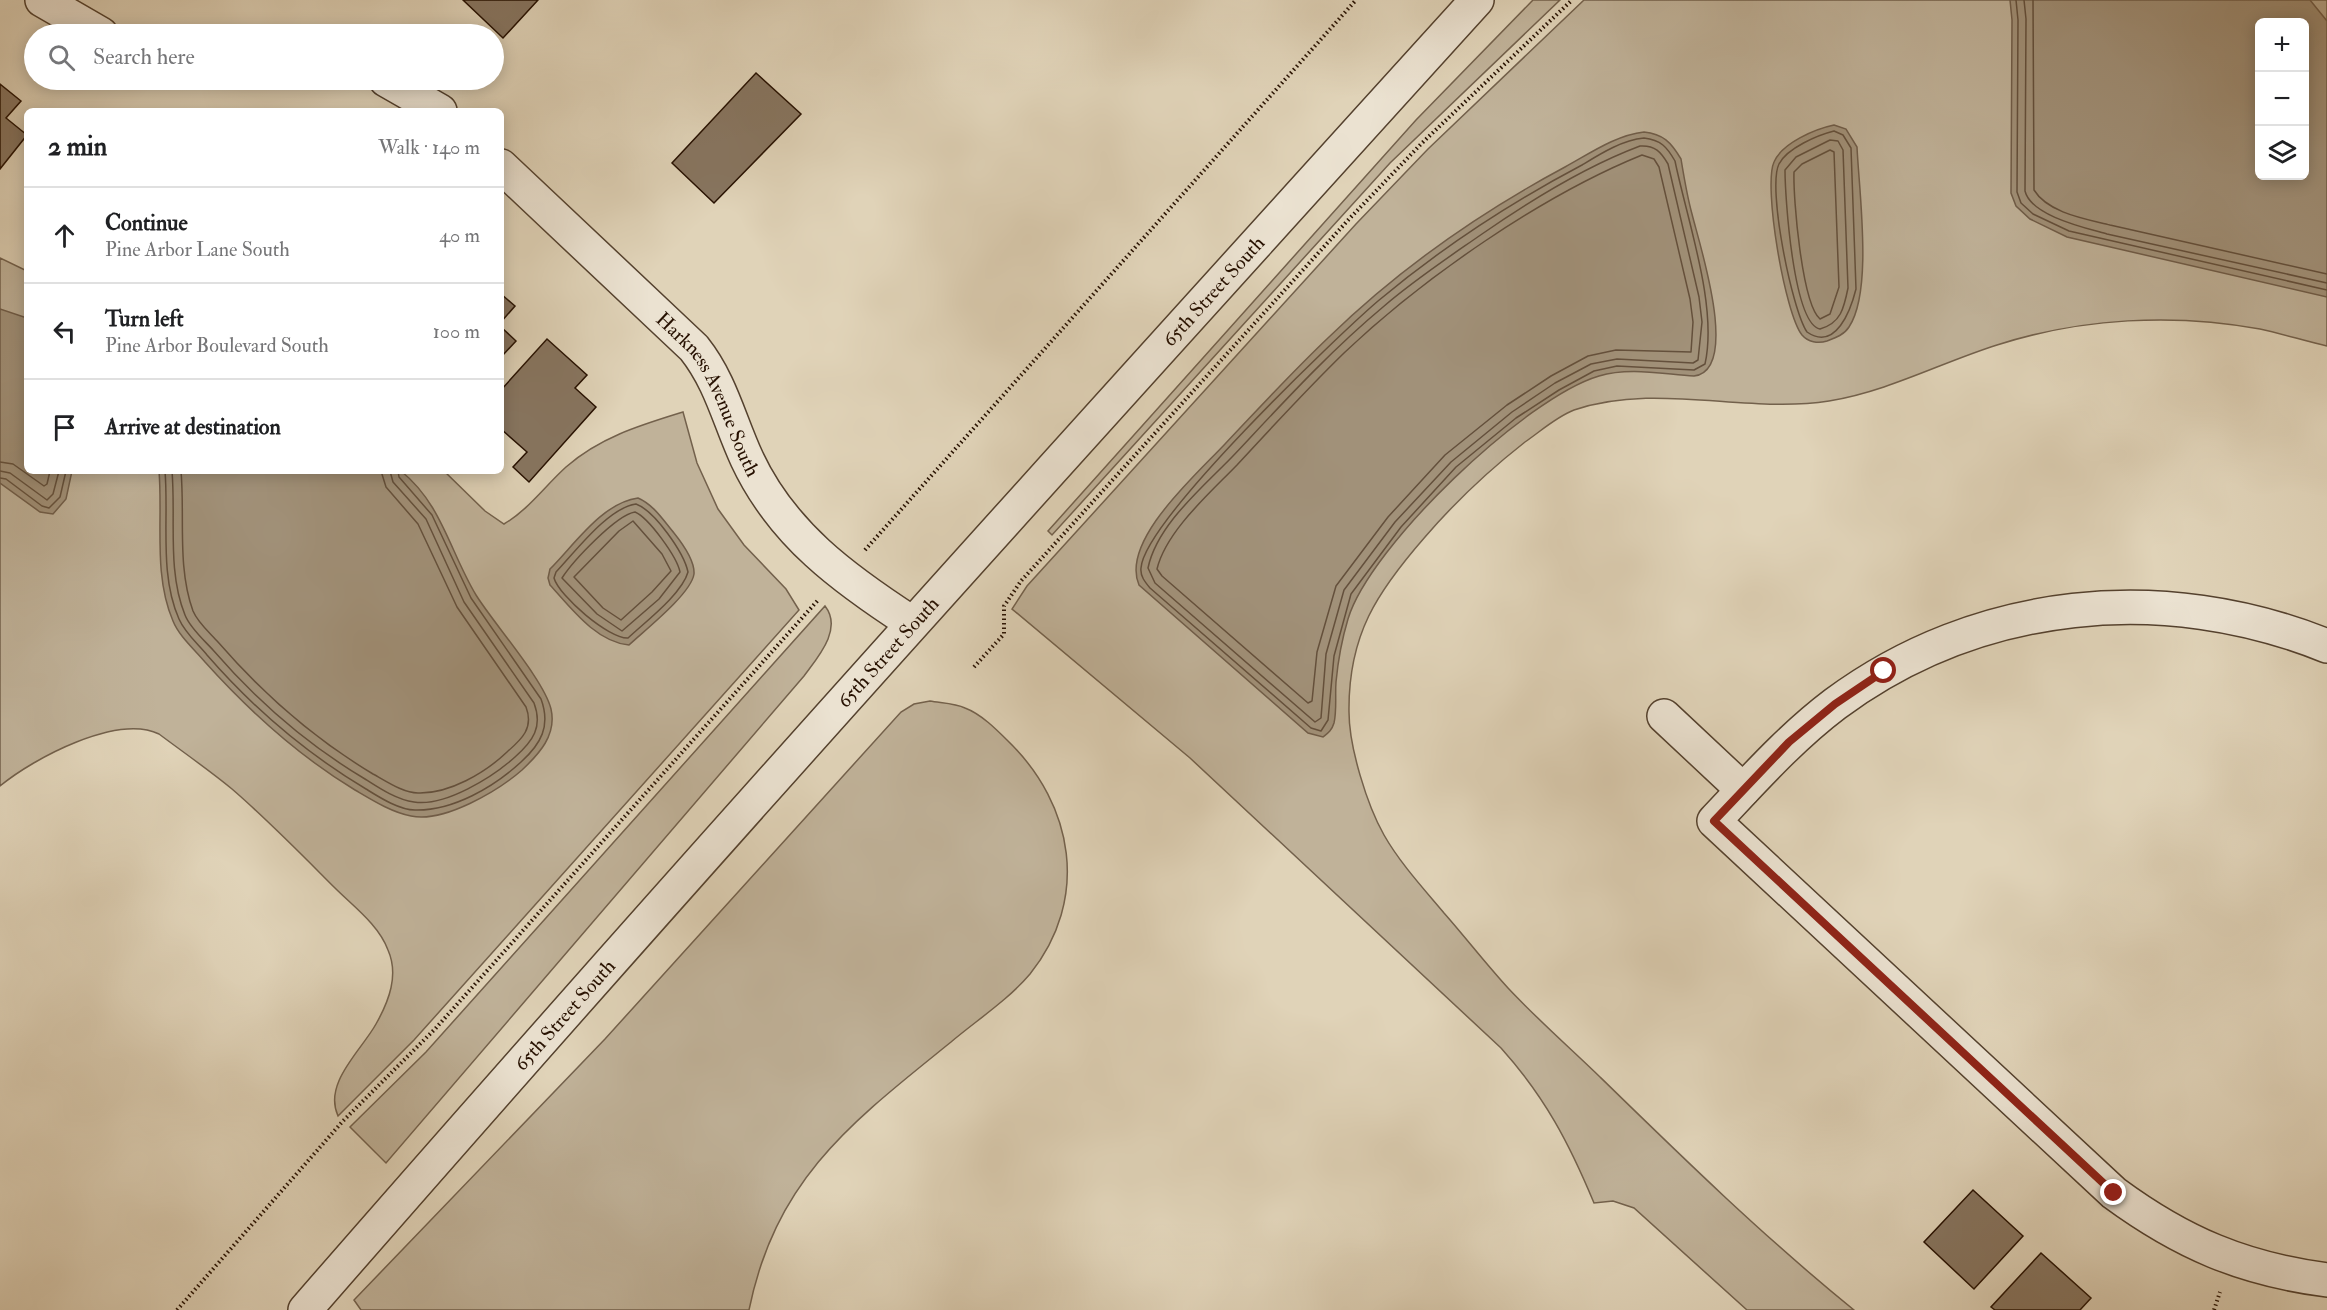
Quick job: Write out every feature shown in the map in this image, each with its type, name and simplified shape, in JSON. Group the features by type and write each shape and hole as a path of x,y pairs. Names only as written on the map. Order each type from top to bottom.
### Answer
{"street":[{"path":"42,0 84,24"},
{"name":"65th Street South","path":"305,1310 912,623 1477,0"},
{"path":"403,90 435,108"},
{"name":"Harkness Avenue South","path":"504,169 694,348 716,380 755,474 790,527 855,586 912,623"},
{"path":"2327,646 2274,627 2197,610 2112,606 2074,609 2018,618 1927,650 1884,671 1835,704 1797,735 1714,821 2114,1193 2161,1227 2217,1254 2275,1271 2327,1280"},
{"path":"1664,716 1743,790"}],"path":[{"path":"885,529 1356,0"},
{"path":"974,667 1004,634 1004,606 1021,581 1373,193 1572,0"},
{"path":"177,1310 343,1121 435,1029 808,612"},
{"path":"2214,1310 2222,1288"}],"shaded area":[{"path":"1533,0 1560,0 1390,163 1052,535 1048,531 1416,120"},
{"path":"1584,0 2327,0 2327,346 2260,329 2227,324 2161,320 2128,321 2061,329 2029,336 1976,352 1873,391 1829,401 1766,404 1669,398 1637,399 1605,402 1574,410 1555,420 1511,453 1448,511 1393,577 1369,616 1360,637 1350,685 1349,712 1352,742 1371,808 1397,855 1492,970 1530,1011 1724,1196 1854,1310 1747,1310 1634,1208 1613,1201 1594,1203 1555,1121 1531,1084 1501,1048 1190,758 1012,609 1027,586 1356,224 1428,149"},
{"path":"0,258 24,270 24,474 447,474 485,511 504,524 529,505 566,467 593,448 636,427 683,412 697,463 718,509 744,545 786,589 799,610 414,1040 338,1116 335,1104 339,1080 376,1024 391,988 393,969 388,950 378,932 365,916 232,789 159,734 142,729 99,734 76,742 33,763 0,786"},
{"path":"825,606 830,615 830,633 822,652 804,676 386,1163 350,1127 426,1052"},
{"path":"930,701 961,706 988,722 1030,766 1048,794 1060,823 1066,853 1067,884 1061,915 1049,945 1030,974 1002,1001 881,1099 823,1156 799,1188 778,1224 761,1264 749,1310 361,1310 354,1300 605,1039 901,712 914,704"}],"water":[{"path":"2010,0 2310,0 2327,21 2327,297 2067,237 2030,219 2016,206 2011,193 2012,20"},
{"path":"1834,125 1846,129 1857,147 1863,266 1861,290 1849,327 1836,337 1817,342 1810,341 1802,335 1795,323 1789,302 1777,250 1771,175 1778,155 1791,143 1809,133"},
{"path":"1644,132 1666,140 1681,159 1713,304 1716,330 1714,352 1708,369 1694,376 1622,372 1599,376 1568,390 1532,413 1493,443 1454,478 1386,553 1362,589 1348,619 1342,642 1333,725 1323,737 1308,733 1139,585 1136,568 1140,549 1150,529 1180,490 1289,376 1383,288 1441,244 1502,203 1603,146 1623,137"},
{"path":"0,309 24,317 24,474 71,474 66,499 53,514 40,512 0,483"},
{"path":"159,474 404,474 415,484 436,513 476,595 547,697 551,709 551,727 549,736 540,751 522,770 485,796 454,810 424,817 396,812 334,777 275,732 239,698 179,632 173,621 163,585 160,547"},
{"path":"638,498 654,509 681,542 690,558 694,574 685,591 676,601 629,645 617,643 595,631 550,585 548,578 550,569 601,516 625,501"}],"building":[{"path":"463,0 538,0 504,37 504,24 488,24"},
{"path":"756,73 801,114 714,203 672,163"},
{"path":"0,84 21,101 6,118 24,133 24,139 0,169"},
{"path":"504,297 515,306 504,319"},
{"path":"504,330 516,341 504,354"},
{"path":"547,339 587,375 575,388 596,407 529,482 513,467 527,452 504,432 504,387"},
{"path":"1973,1190 2023,1236 1974,1289 1924,1242"},
{"path":"2041,1253 2091,1298 2080,1310 1995,1310 1991,1307"}],"route":[{"path":"1884,671 1835,704 1789,742 1714,821 2114,1193"}]}
